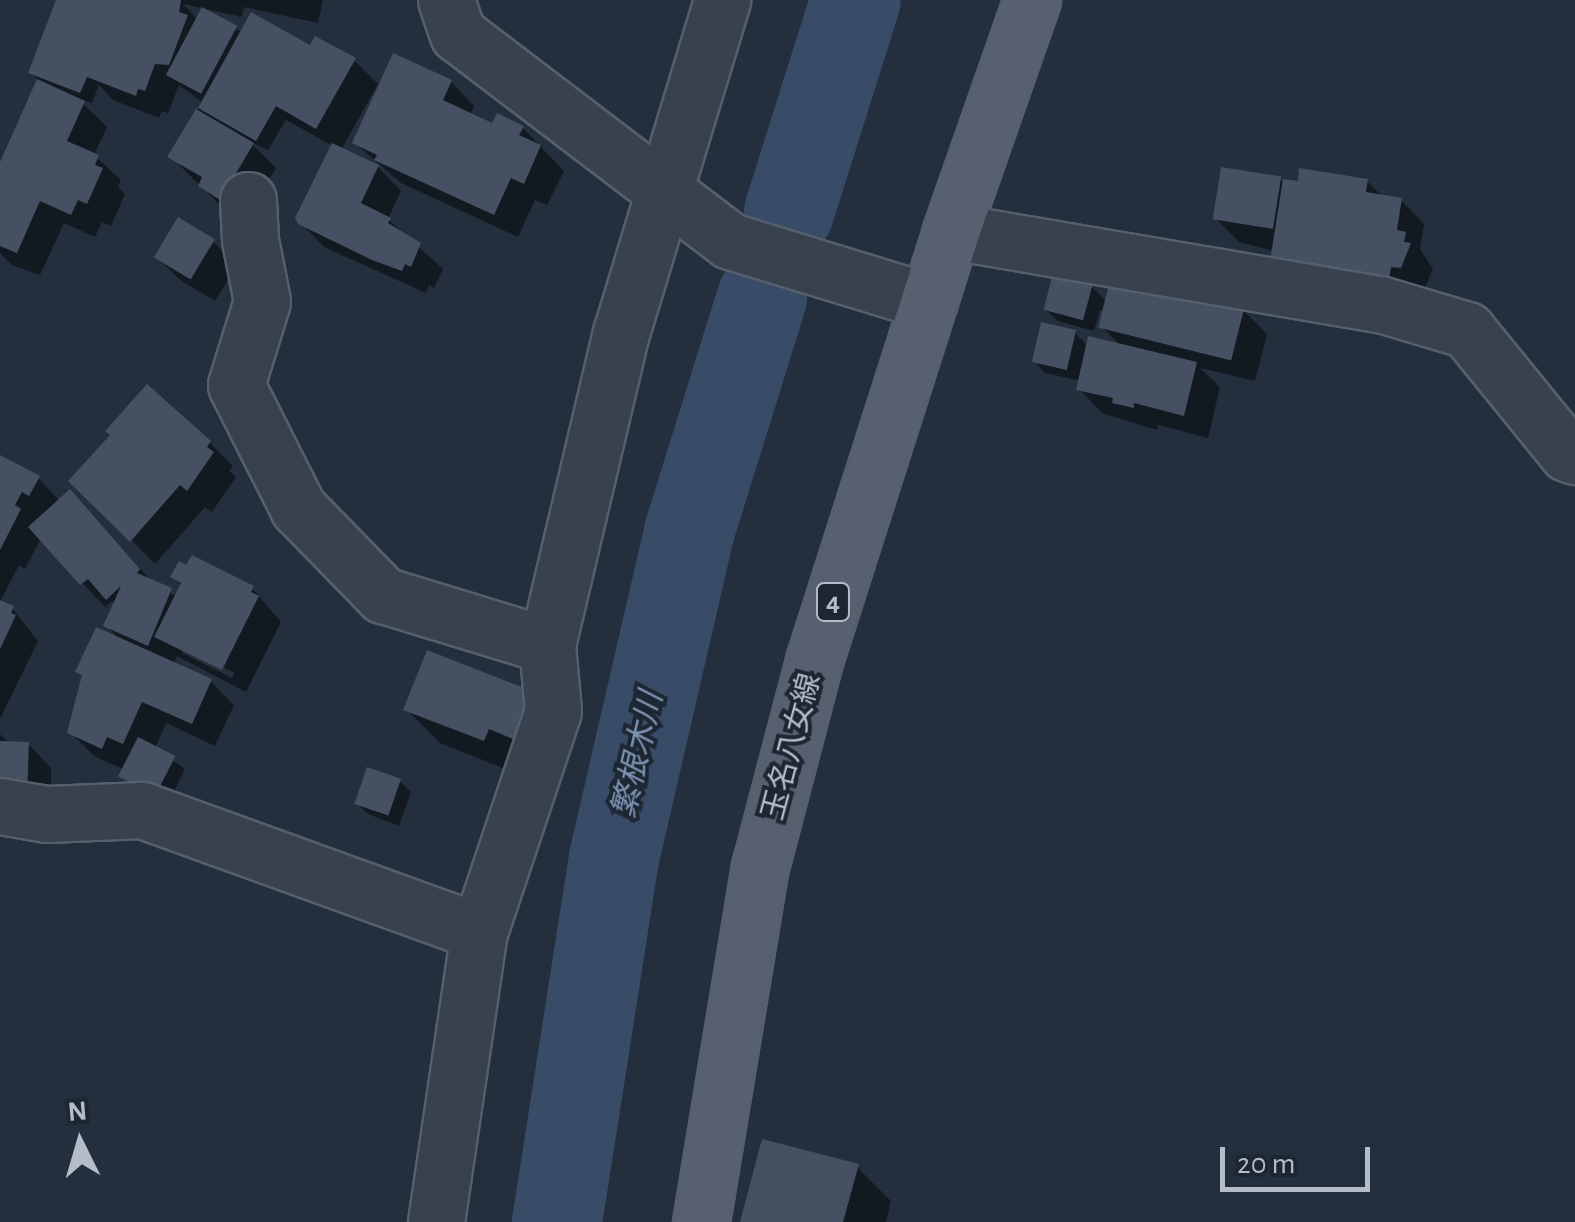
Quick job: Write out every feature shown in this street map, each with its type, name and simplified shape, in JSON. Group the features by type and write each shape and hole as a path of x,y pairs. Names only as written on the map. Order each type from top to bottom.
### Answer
{"main road":[{"name":"玉名八女線","path":"700,1222 760,866 814,661 951,231 1032,0"}],"street":[{"path":"446,0 458,34 730,241 929,302"},
{"path":"436,1222 479,932 554,711 547,645 621,333 722,0"},
{"path":"248,200 250,240 262,302 236,385 298,508 383,595 547,645"},
{"path":"951,231 1380,304 1467,330 1567,452 1575,456"},
{"path":"0,806 47,814 142,810 479,932"}],"building":[{"path":"56,0 181,0 179,12 188,15 169,65 155,64 145,91 138,89 136,96 87,77 80,93 28,73"},
{"path":"202,7 237,26 201,94 166,75"},
{"path":"251,12 310,45 315,36 356,58 316,129 276,106 256,141 198,108"},
{"path":"393,53 452,80 443,100 492,123 497,113 524,126 519,135 541,145 524,184 511,178 494,215 374,160 377,155 352,143"},
{"path":"37,79 85,101 67,141 99,155 95,165 103,168 87,204 78,200 71,215 40,201 17,253 0,246 0,162"},
{"path":"196,109 254,143 220,200 198,186 202,177 167,157"},
{"path":"332,143 379,165 361,203 391,218 388,223 421,243 411,267 405,264 402,271 372,260 298,224 295,218"},
{"path":"1221,167 1281,177 1273,229 1213,219"},
{"path":"1299,168 1368,179 1366,192 1402,198 1397,230 1406,232 1404,242 1411,243 1401,268 1391,267 1388,286 1270,261 1283,179 1298,181"},
{"path":"178,217 215,239 191,279 154,257"},
{"path":"1053,274 1093,285 1083,320 1043,310"},
{"path":"1111,276 1244,309 1231,361 1098,327"},
{"path":"1041,322 1076,330 1067,370 1032,362"},
{"path":"1088,336 1197,362 1184,416 1134,403 1134,408 1112,403 1113,398 1076,390"},
{"path":"147,384 211,441 207,447 214,452 187,491 180,485 130,542 68,481 110,435 105,431"},
{"path":"0,455 40,476 29,496 22,492 15,505 21,509 0,550"},
{"path":"70,489 140,569 137,573 172,588 148,646 103,626 121,586 106,600 88,579 80,585 28,527"},
{"path":"192,555 254,586 251,592 259,596 222,670 154,637 181,583 170,577 179,561 186,565"},
{"path":"0,600 14,606 11,613 16,615 0,649"},
{"path":"96,627 212,679 192,724 142,702 123,744 107,737 102,749 67,733 82,675 75,672"},
{"path":"427,650 542,695 523,715 513,739 489,729 484,741 403,710"},
{"path":"138,737 175,756 155,795 118,776"},
{"path":"0,741 29,742 28,781 0,780"},
{"path":"367,767 401,779 388,816 354,804"},
{"path":"762,1139 859,1164 843,1222 740,1222"}],"waterway":[{"name":"繁根木川","path":"789,212 856,0"},
{"name":"繁根木川","path":"557,1222 614,858 690,529 762,298"}]}
